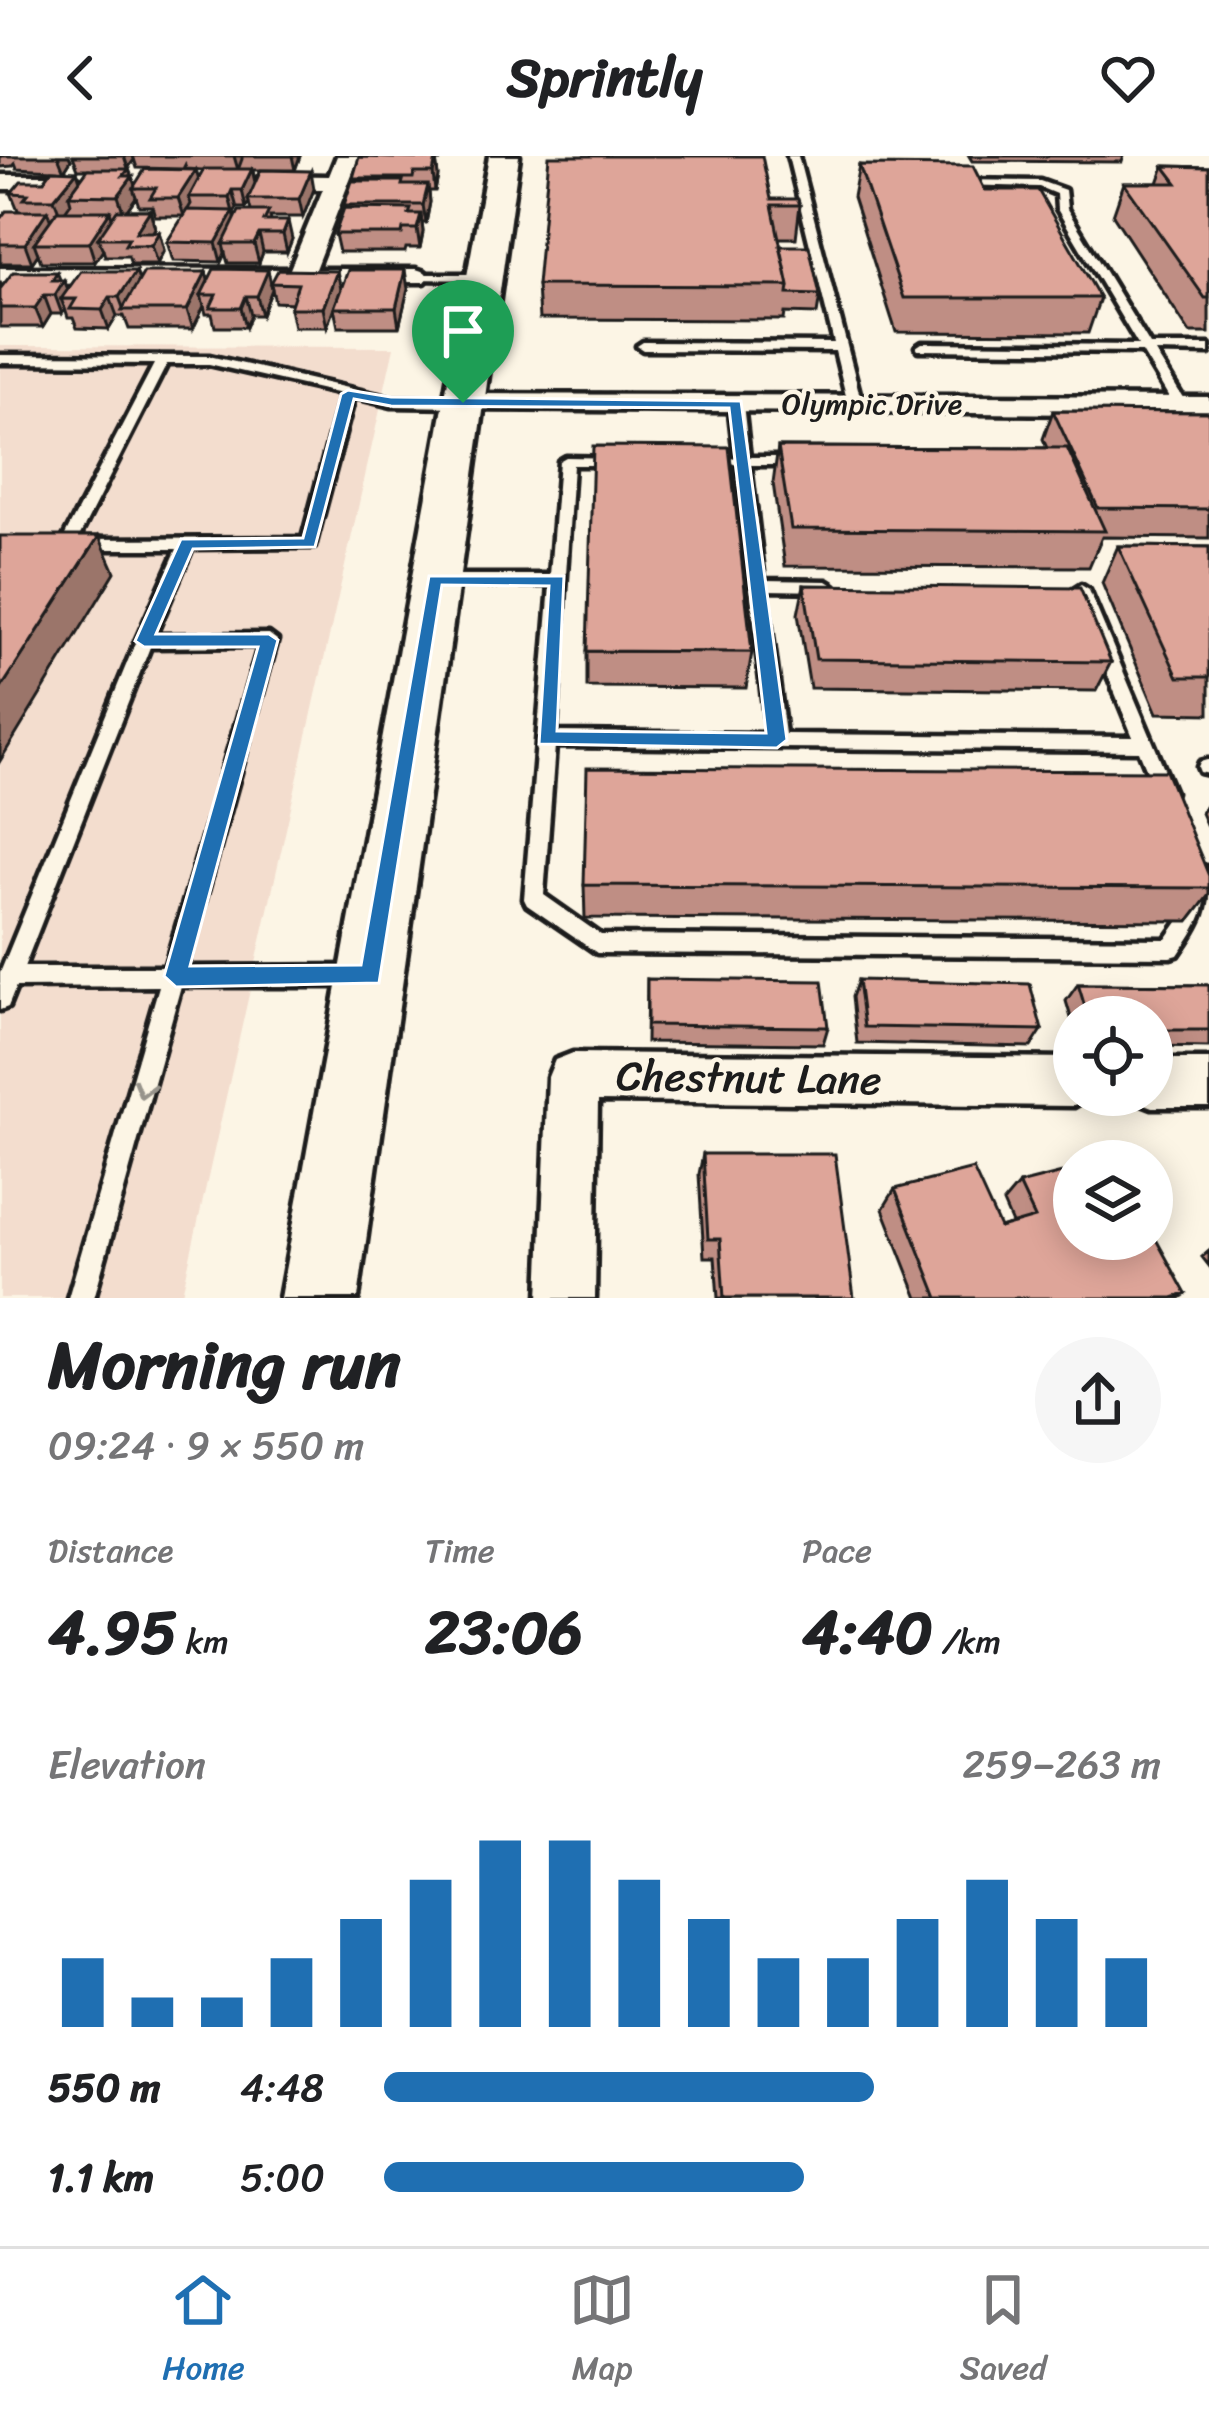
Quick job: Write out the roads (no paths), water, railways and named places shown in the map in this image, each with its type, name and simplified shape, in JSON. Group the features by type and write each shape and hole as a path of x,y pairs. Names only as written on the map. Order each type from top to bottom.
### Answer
{"main road":[{"path":"319,1298 504,156"}],"street":[{"path":"299,277 348,156"},
{"path":"0,182 90,182"},
{"path":"248,182 338,183"},
{"path":"0,276 416,277"},
{"name":"Olympic Drive","path":"463,403 1195,406"},
{"name":"Chestnut Lane","path":"567,1298 572,1077 1053,1082"},
{"path":"1173,1083 1209,1083"}],"lane":[{"path":"793,156 855,404"},
{"path":"950,183 1040,184 1061,192 1061,208 1147,349 1195,406"},
{"path":"416,277 482,277"},
{"path":"643,346 839,347"},
{"path":"922,347 1209,349"},
{"path":"0,359 209,360 391,402 463,403"},
{"path":"68,544 163,360"},
{"path":"45,544 310,543 348,394"},
{"path":"736,404 777,740"},
{"path":"632,461 566,461 534,899 598,944 1171,948 1209,895 1191,852"},
{"path":"721,461 812,461"},
{"path":"0,1000 187,543"},
{"path":"435,580 558,580"},
{"path":"757,585 850,586"},
{"path":"1057,588 1080,588 1172,809"},
{"path":"82,1298 269,640 144,641"},
{"path":"546,739 1145,744"},
{"path":"9,977 371,976"}]}
